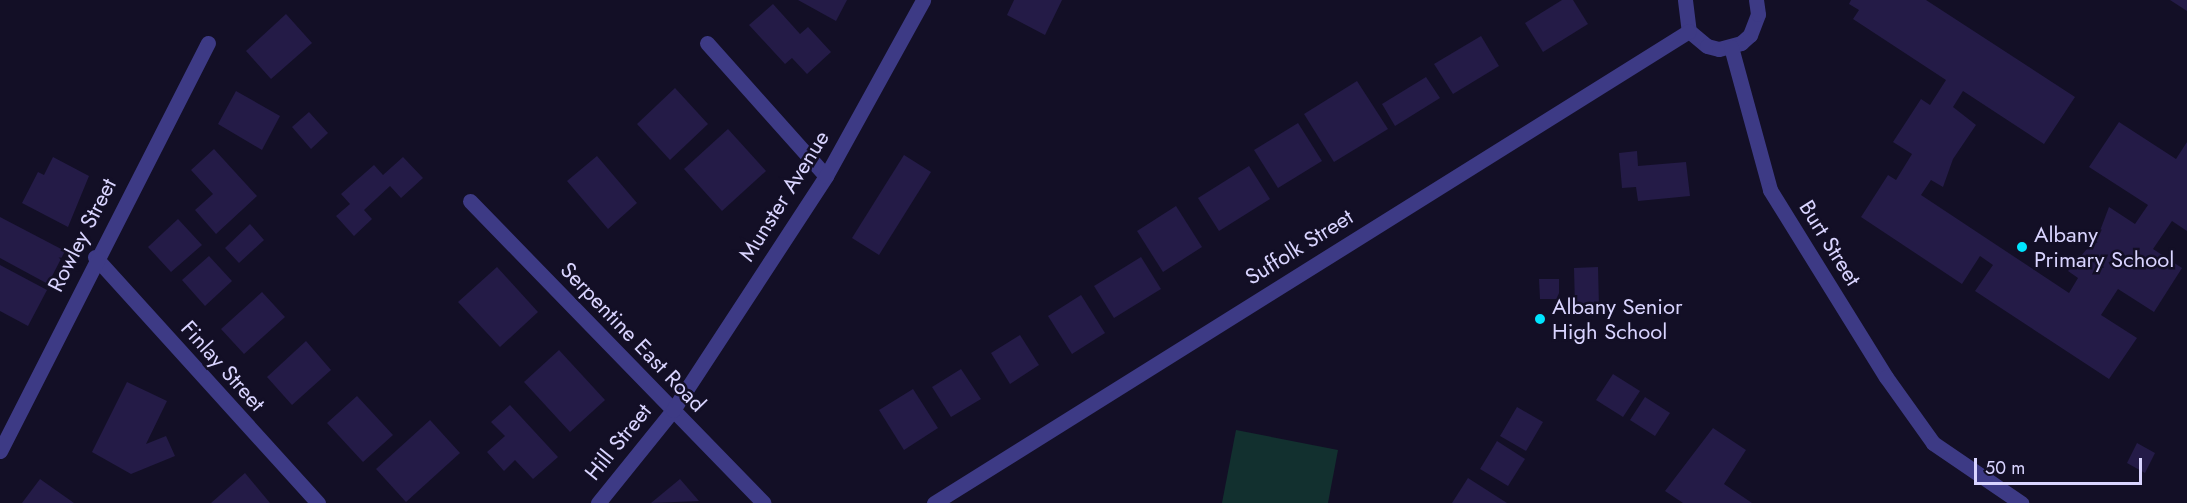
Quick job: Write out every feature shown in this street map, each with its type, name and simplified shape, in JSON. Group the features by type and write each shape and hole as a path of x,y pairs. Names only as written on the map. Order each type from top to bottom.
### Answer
{"street":[{"name":"Munster Avenue","path":"673,410 826,176 923,0"},
{"path":"1685,0 1689,31 1707,46 1731,47 1756,25 1756,0"},
{"name":"Suffolk Street","path":"934,503 1689,31"},
{"name":"Rowley Street","path":"0,451 95,257 208,43"},
{"path":"707,43 826,176"},
{"name":"Burt Street","path":"1731,47 1770,190 1886,378 1933,442 2021,503"},
{"name":"Serpentine East Road","path":"471,201 764,503"},
{"name":"Finlay Street","path":"95,257 318,503"},
{"name":"Hill Street","path":"598,503 673,410"}],"green space":[{"path":"1236,430 1338,450 1328,503 1222,503"}],"building":[{"path":"798,0 847,0 836,21"},
{"path":"1014,0 1062,0 1045,35 1007,15"},
{"path":"1562,0 1573,0 1588,24 1543,52 1525,23"},
{"path":"1851,0 1926,0 2075,97 2044,144 1963,91 1953,107 1976,125 1953,159 1943,187 1931,180 1921,195 2069,293 2078,278 2068,271 2098,236 2109,207 2135,224 2148,205 2089,167 2119,122 2176,159 2187,142 2187,231 2172,221 2153,249 2182,268 2154,312 2118,289 2101,315 2137,338 2109,379 1975,291 1993,265 1980,256 1962,284 1861,217 1888,175 1896,180 1912,154 1893,142 1921,99 1930,105 1946,80 1853,19 1859,10 1849,4"},
{"path":"2170,0 2187,0 2187,11"},
{"path":"773,4 800,34 808,27 831,52 807,74 792,58 785,64 749,25"},
{"path":"286,14 312,43 271,79 246,51"},
{"path":"1481,36 1499,66 1453,94 1434,64"},
{"path":"1426,77 1440,98 1395,126 1382,104"},
{"path":"1357,81 1388,129 1334,162 1304,114"},
{"path":"675,88 708,124 670,160 637,124"},
{"path":"236,91 280,116 262,150 218,124"},
{"path":"309,112 328,133 311,149 292,127"},
{"path":"1298,123 1322,161 1278,188 1254,150"},
{"path":"728,129 766,171 722,211 684,169"},
{"path":"214,149 257,196 216,234 195,210 213,194 191,170"},
{"path":"1637,151 1638,166 1686,162 1690,196 1638,201 1636,187 1622,188 1619,153"},
{"path":"904,155 931,172 879,255 852,238"},
{"path":"597,156 637,203 608,229 567,181"},
{"path":"53,157 89,176 68,227 22,203 38,172 44,175"},
{"path":"403,157 423,178 401,198 390,186 364,210 372,219 354,236 336,216 350,204 341,194 374,165 383,175"},
{"path":"1249,166 1270,199 1219,231 1198,198"},
{"path":"1176,206 1202,247 1163,272 1137,231"},
{"path":"0,217 65,251 48,284 0,258"},
{"path":"178,219 202,245 171,272 148,247"},
{"path":"250,224 264,240 239,263 225,248"},
{"path":"209,256 232,281 205,306 182,280"},
{"path":"1141,257 1161,289 1114,318 1094,286"},
{"path":"0,265 47,290 28,326 0,311"},
{"path":"497,267 538,312 500,347 458,302"},
{"path":"1598,267 1599,307 1575,307 1574,268"},
{"path":"1539,279 1559,279 1559,299 1540,299"},
{"path":"262,292 285,317 244,354 221,329"},
{"path":"1081,295 1105,333 1072,354 1048,316"},
{"path":"1020,335 1039,365 1010,384 991,353"},
{"path":"306,341 331,370 292,405 267,377"},
{"path":"559,350 605,400 570,432 524,382"},
{"path":"961,369 981,399 951,417 932,387"},
{"path":"1613,374 1640,391 1623,417 1596,400"},
{"path":"127,382 167,401 146,444 166,436 175,456 131,474 92,452"},
{"path":"913,389 938,428 904,450 879,410"},
{"path":"357,396 393,435 363,462 327,423"},
{"path":"1645,397 1670,413 1655,436 1630,420"},
{"path":"510,405 558,457 533,479 515,460 504,471 487,452 505,436 491,422"},
{"path":"1517,407 1543,422 1526,451 1500,436"},
{"path":"430,420 460,453 406,502 376,469"},
{"path":"1713,428 1746,450 1724,484 1752,503 1683,503 1665,491"},
{"path":"1497,441 1525,459 1508,486 1480,469"},
{"path":"2137,443 2155,453 2145,473 2127,463"},
{"path":"245,473 270,503 211,503"},
{"path":"1468,478 1507,503 1452,503"},
{"path":"40,479 74,503 22,503"},
{"path":"680,479 699,501 651,503"}],"place":[{"name":"Albany Primary School","path":"2022,247"},
{"name":"Albany Senior High School","path":"1540,319"}]}
